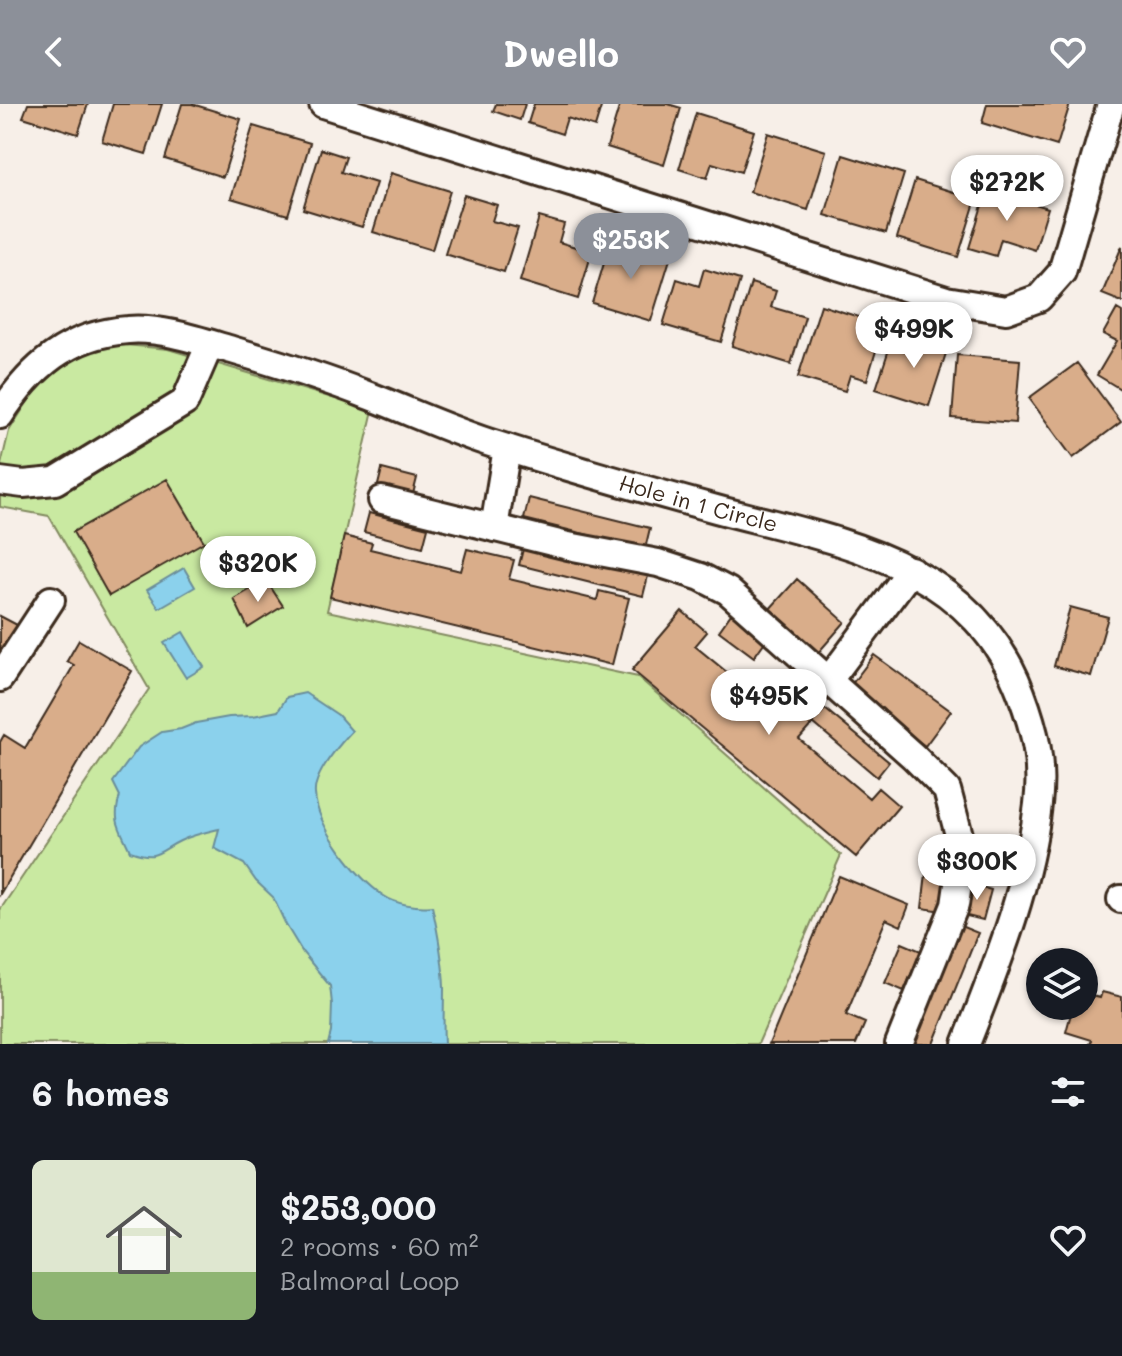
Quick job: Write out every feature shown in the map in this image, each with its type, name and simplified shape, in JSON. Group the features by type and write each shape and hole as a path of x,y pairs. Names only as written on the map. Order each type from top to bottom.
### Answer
{"street":[{"path":"323,104 946,300 1006,310 1039,298 1062,272 1111,104"},
{"name":"Hole in 1 Circle","path":"0,415 34,370 78,341 105,332 132,329 158,332 307,373 507,448 861,548 911,570 948,594 986,630 1002,654 1014,676 1033,727 1038,751 1038,804 1029,854 993,975 966,1044"},
{"path":"0,481 23,484 55,481 185,402 210,344"},
{"path":"494,528 507,448"},
{"path":"382,500 568,546 658,563 701,577 728,591 947,790 963,850 955,905 899,1044"},
{"path":"829,680 911,570"},
{"path":"0,678 51,600"}],"green space":[{"path":"115,344 168,349 373,410 327,611 638,677 841,855 758,1044 0,1044 0,910 149,689 49,516 0,507 0,469 9,431 35,390 76,356"}],"water":[{"path":"184,568 195,587 159,608 147,590"},
{"path":"183,632 204,667 186,678 164,643"},
{"path":"305,693 338,715 352,731 328,760 315,786 317,807 331,836 351,865 384,896 407,905 432,906 443,977 444,1044 328,1044 332,1004 330,986 303,953 273,897 244,864 214,848 219,829 189,837 152,855 130,851 120,830 117,812 120,796 113,782 139,747 162,732 196,723 278,711 287,697"}],"building":[{"path":"28,104 88,104 78,134 23,117"},
{"path":"113,104 162,104 146,154 102,141"},
{"path":"182,104 192,104 241,119 223,177 165,159"},
{"path":"496,104 525,104 520,120 493,111"},
{"path":"534,104 602,104 595,127 567,118 562,134 528,123"},
{"path":"620,104 668,104 681,108 664,165 607,147"},
{"path":"987,104 1070,104 1057,146 982,123"},
{"path":"696,113 754,131 741,172 712,163 707,178 679,169"},
{"path":"253,126 310,143 288,215 231,198"},
{"path":"768,133 826,151 808,210 750,192"},
{"path":"321,149 346,157 341,172 376,183 362,227 303,209"},
{"path":"843,155 904,174 886,233 825,215"},
{"path":"391,173 450,191 432,250 373,232"},
{"path":"915,180 976,199 958,257 897,238"},
{"path":"987,189 1048,208 1035,250 1001,239 996,256 969,248"},
{"path":"464,195 497,205 492,221 518,228 504,272 445,254"},
{"path":"539,217 564,224 559,242 592,252 578,299 520,281"},
{"path":"611,240 670,259 651,321 592,303"},
{"path":"1122,246 1122,302 1102,294"},
{"path":"704,269 740,280 721,342 663,325 677,279 699,286"},
{"path":"751,283 776,291 771,307 805,317 791,364 732,346"},
{"path":"821,305 884,325 867,380 850,375 845,391 798,377"},
{"path":"1117,309 1122,312 1122,390 1097,375 1117,341 1103,334"},
{"path":"913,333 949,344 929,406 876,389 890,346 908,352"},
{"path":"957,355 1020,360 1015,423 952,418"},
{"path":"1077,363 1121,422 1073,458 1029,398"},
{"path":"382,469 417,478 412,498 377,489"},
{"path":"167,479 204,542 109,596 73,532"},
{"path":"529,498 650,528 645,549 524,519"},
{"path":"369,513 428,528 423,547 364,532"},
{"path":"344,536 372,543 370,549 461,571 467,549 514,560 509,579 597,600 599,591 629,598 612,665 330,597"},
{"path":"524,545 648,576 643,596 519,565"},
{"path":"797,579 845,622 817,654 768,611"},
{"path":"266,580 283,606 248,628 234,599"},
{"path":"1070,607 1108,617 1091,676 1054,666"},
{"path":"682,611 707,632 695,646 767,705 778,691 814,721 825,709 889,762 877,777 813,723 799,739 869,798 878,788 899,806 856,857 632,670"},
{"path":"731,614 766,640 754,657 719,631"},
{"path":"0,616 19,626 0,661"},
{"path":"79,640 132,671 0,894 0,742 4,735 25,748 74,665 67,661"},
{"path":"874,655 951,711 925,746 848,689"},
{"path":"927,865 948,867 943,911 922,908"},
{"path":"839,876 909,905 901,926 886,919 846,1015 865,1023 856,1044 769,1044"},
{"path":"971,884 991,890 983,920 963,915"},
{"path":"958,925 978,933 933,1044 914,1044 910,1042"},
{"path":"902,943 921,951 904,991 885,983"},
{"path":"1102,992 1122,997 1122,1044 1090,1044 1092,1040 1066,1032 1069,1020 1098,1020"}]}
